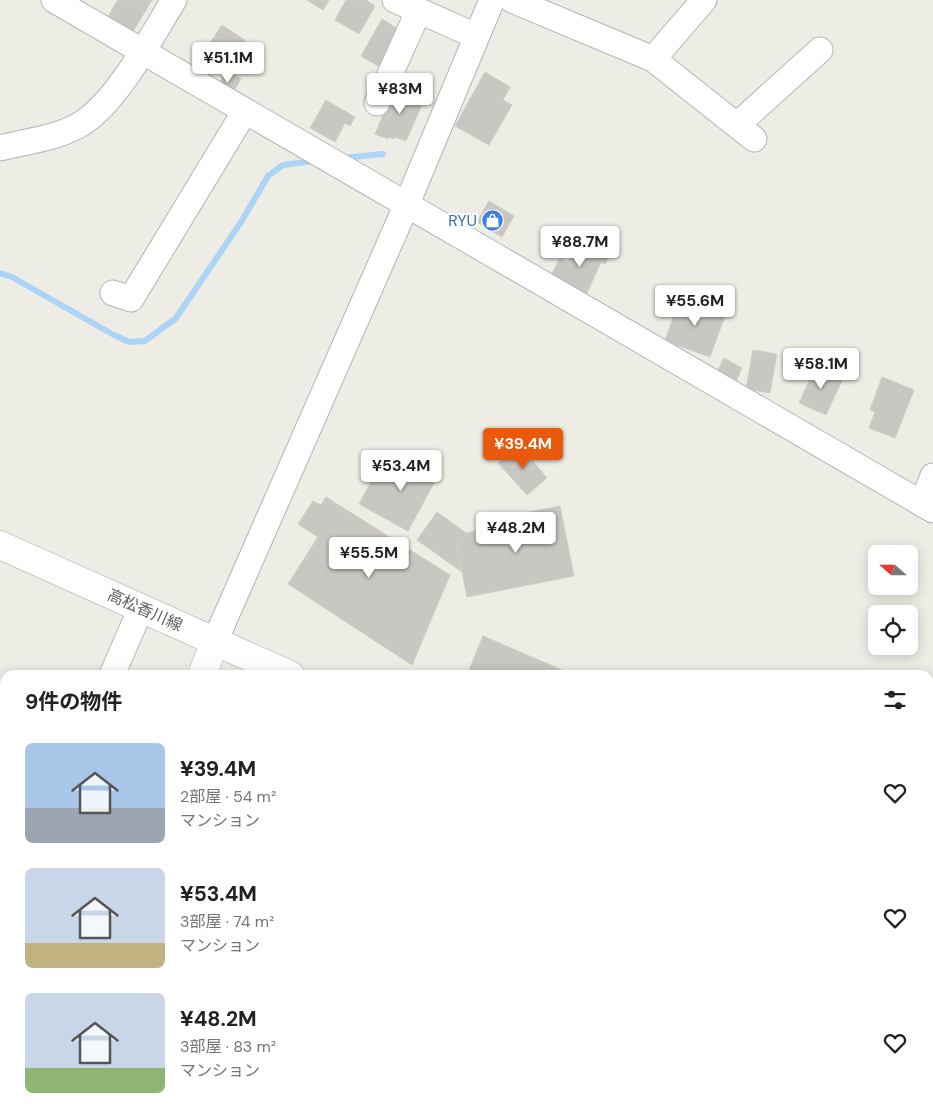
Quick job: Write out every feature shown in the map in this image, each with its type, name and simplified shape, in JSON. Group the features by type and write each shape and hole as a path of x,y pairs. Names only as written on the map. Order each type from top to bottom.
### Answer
{"main road":[{"name":"高松香川線","path":"0,545 279,670"},
{"path":"204,670 215,641"}],"street":[{"path":"54,0 927,507 933,476"},
{"path":"0,148 63,132 83,123 105,104 142,51 174,0"},
{"path":"395,0 476,36"},
{"path":"215,641 406,206 492,0"},
{"path":"512,0 653,59 746,132 820,50"},
{"path":"653,59 704,0"},
{"path":"377,104 419,10"},
{"path":"113,293 131,299 245,111"},
{"path":"114,670 141,608"}],"building":[{"path":"118,0 152,0 131,35 106,20"},
{"path":"307,0 329,0 323,10"},
{"path":"346,0 366,0 375,6 359,34 335,20"},
{"path":"382,19 401,31 380,67 361,56"},
{"path":"222,25 245,40 231,61 226,58 220,67 202,55"},
{"path":"227,70 241,79 230,97 216,88"},
{"path":"485,72 510,87 503,100 512,105 489,145 455,126"},
{"path":"395,87 424,100 406,141 395,137 394,139 389,137 388,139 375,134"},
{"path":"326,100 355,117 350,126 345,123 335,142 310,128"},
{"path":"489,201 514,216 502,237 477,222"},
{"path":"580,238 610,254 605,264 601,262 585,297 549,279 560,258 568,262"},
{"path":"680,297 726,313 710,357 665,341"},
{"path":"753,350 777,354 770,393 746,389"},
{"path":"724,358 742,368 736,381 717,372"},
{"path":"816,366 843,378 826,415 799,403"},
{"path":"882,377 914,390 895,438 869,428 875,412 870,410"},
{"path":"519,445 547,478 527,495 498,463"},
{"path":"409,452 441,470 408,531 359,504 377,471 394,480"},
{"path":"326,497 450,575 412,665 288,584 318,537 298,524 313,501 321,505"},
{"path":"560,506 574,576 467,597 457,546 466,533 521,521 519,514"},
{"path":"437,512 466,533 457,546 462,572 417,540"},
{"path":"483,636 562,670 469,670"}],"waterway":[{"path":"342,158 383,154"},
{"path":"0,273 12,277 114,335 129,342 145,341 176,318 241,222 268,176 283,165 315,161"}],"place":[{"name":"RYU","path":"493,220"}]}
